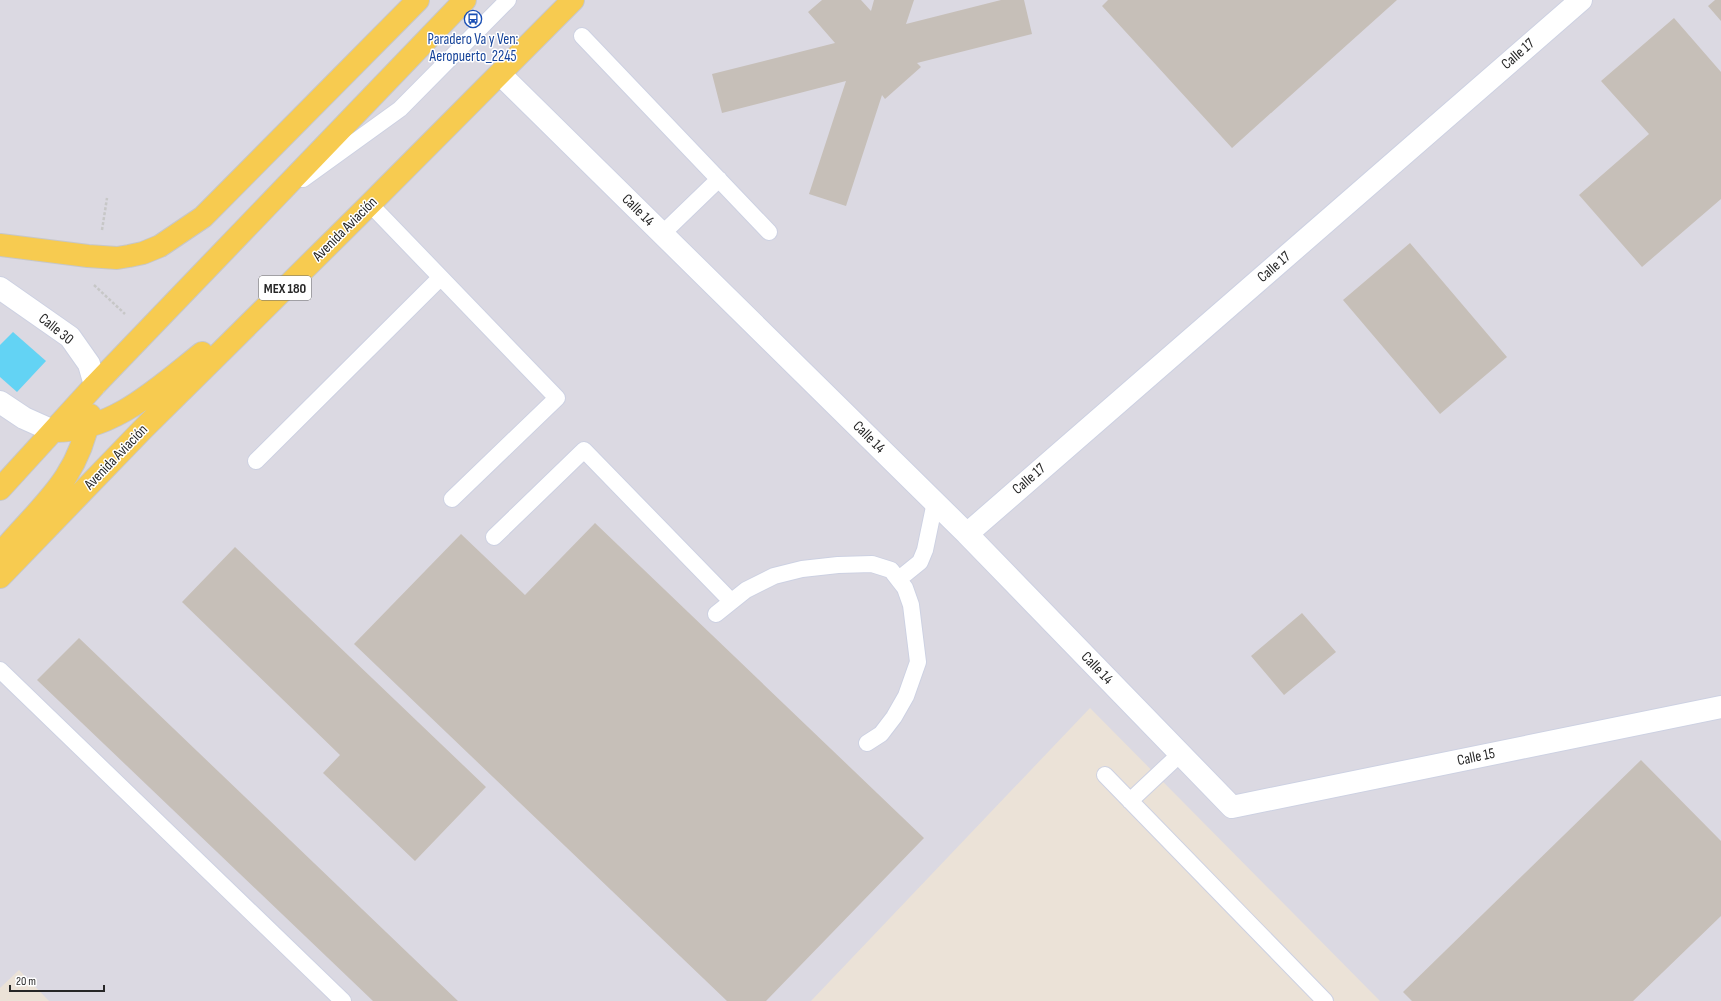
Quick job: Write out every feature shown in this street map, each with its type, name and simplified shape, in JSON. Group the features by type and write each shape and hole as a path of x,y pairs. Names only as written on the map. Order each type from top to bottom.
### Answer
{"main road":[{"path":"0,245 88,256 117,258 143,253 160,246 203,217 418,0"},
{"path":"0,489 96,385 465,0"},
{"name":"Avenida Aviación","path":"0,577 143,429 573,0"},
{"path":"53,431 87,428 102,422 147,396 303,270"},
{"path":"0,554 46,503 73,466 80,451 87,428 96,385"}],"street":[{"name":"Calle 17","path":"967,534 1581,0"},
{"name":"Calle 14","path":"500,74 967,534 1232,807"},
{"name":"Calle 30","path":"0,288 70,337 89,364 96,385"},
{"path":"0,402 24,418 53,431"},
{"name":"Calle 15","path":"1232,807 1721,707"}],"lane":[{"path":"274,200 400,109 508,0"},
{"path":"582,36 769,232"},
{"path":"662,234 719,179"},
{"path":"370,204 557,398 452,499"},
{"path":"256,461 440,278"},
{"path":"494,537 584,450 731,601"},
{"path":"899,579 920,562 925,550 935,502"},
{"path":"716,614 746,590 774,576 809,568 838,565 872,564 892,570 905,588 910,606 918,662 906,696 894,716 881,734 867,743"},
{"path":"0,670 343,1001"},
{"path":"1130,801 1180,754"},
{"path":"1105,775 1325,1001"}],"path":[{"path":"102,233 107,198"},
{"path":"92,283 125,314"}],"shaded area":[{"path":"0,0 1721,0 1721,1001 1380,1001 1090,708 811,1001 49,1001 19,970 0,988"}],"water":[{"path":"13,332 46,361 17,392 0,377 0,345"}],"building":[{"path":"822,0 861,0 871,11 874,0 914,0 906,24 1001,0 1024,0 1032,34 917,63 921,67 885,99 882,95 846,206 809,194 846,81 722,113 712,74 835,43 808,12"},
{"path":"1108,0 1397,0 1232,148 1102,6"},
{"path":"1715,0 1721,0 1721,21 1708,6"},
{"path":"1674,18 1721,72 1721,199 1642,267 1579,195 1649,134 1601,81"},
{"path":"1410,243 1507,357 1440,414 1343,300"},
{"path":"595,523 924,838 766,1001 727,1001 354,644 461,534 525,595"},
{"path":"235,547 486,787 415,861 323,773 340,755 182,602"},
{"path":"1302,613 1336,652 1284,695 1251,656"},
{"path":"79,638 458,1001 373,1001 37,680"},
{"path":"1641,760 1721,841 1721,916 1633,1001 1412,1001 1403,992"}],"place":[{"name":"Paradero Va y Ven: Aeropuerto_2245","path":"473,19"}]}
